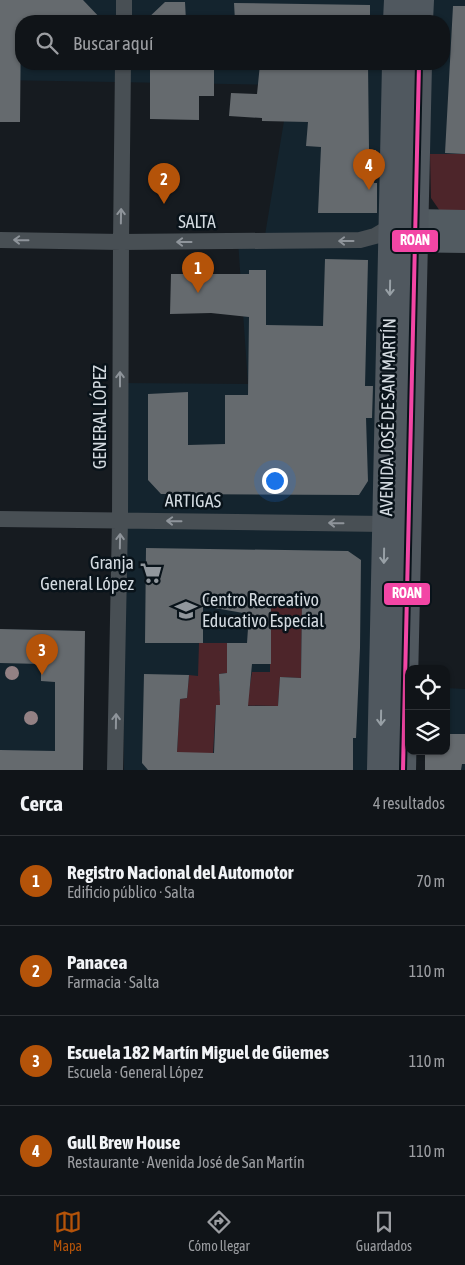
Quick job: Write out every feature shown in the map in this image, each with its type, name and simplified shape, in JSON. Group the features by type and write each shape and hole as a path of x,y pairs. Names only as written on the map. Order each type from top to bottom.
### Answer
{"main road":[{"path":"396,15 397,0"},
{"path":"420,15 421,0"},
{"name":"AVENIDA JOSÉ DE SAN MARTÍN","path":"395,70 403,232 403,770"},
{"name":"AVENIDA JOSÉ DE SAN MARTÍN","path":"380,770 385,524 403,232 418,70"}],"street":[{"path":"124,0 124,15"},
{"name":"GENERAL LÓPEZ","path":"115,770 120,520 123,70"},
{"path":"403,232 465,222"},
{"path":"403,232 465,241"},
{"name":"SALTA","path":"0,240 121,242 360,240 403,232"},
{"name":"ARTIGAS","path":"0,519 385,524"}],"shaded area":[{"path":"0,0 465,0 465,154 430,154 394,146 380,770 124,770 120,383 248,384 238,241 264,241 290,85 0,80"},
{"path":"430,154 465,154 465,211 440,211 431,198"},
{"path":"270,600 302,601 301,678 280,677 278,706 216,705 212,770 177,752 180,699 187,698 189,675 198,676 199,643 227,643 227,673 219,674 219,691 249,691 252,672 270,672"},
{"path":"0,629 85,631 83,770 0,770"},
{"path":"450,688 465,689 465,770 425,770 425,755 450,755"}],"building":[{"path":"0,0 83,0 97,15 15,15 15,70 21,70 20,122 0,122"},
{"path":"165,2 185,2 186,15 151,15"},
{"path":"234,3 370,5 370,15 235,15"},
{"path":"453,6 465,6 465,154 445,153"},
{"path":"150,70 214,70 214,96 199,96 199,120 150,119"},
{"path":"259,70 368,70 369,150 376,150 374,183 377,183 377,213 318,213 321,147 306,146 308,122 262,121 262,118 229,116 231,93 257,94"},
{"path":"325,259 368,260 365,386 373,386 372,418 366,418 368,481 359,495 161,494 148,480 148,394 188,392 188,445 225,444 225,395 248,395 249,317 211,313 170,314 171,274 249,274 249,270 266,270 266,325 323,326"},
{"path":"146,548 348,551 361,560 360,648 356,738 353,738 353,770 148,770 142,763 144,674 189,675 187,698 180,699 177,752 214,753 216,705 220,705 219,674 227,673 227,643 247,643 249,614 203,606 203,643 145,643","holes":["271,600 302,601 301,678 280,677 278,706 248,706 252,664 271,664"]},
{"path":"0,629 85,631 83,770 0,770 0,750 55,751 55,682 41,681 41,664 0,663"},
{"path":"450,734 465,734 465,764 462,764 461,770 425,770 425,755 450,755"}],"transit line":[{"name":"ROAN","path":"403,770 419,70"}],"place":[{"name":"Gull Brew House","path":"369,190"},
{"name":"Panacea","path":"164,204"},
{"name":"Registro Nacional del Automotor","path":"198,293"},
{"name":"Granja General López","path":"151,573"},
{"name":"Centro Recreativo Educativo Especial","path":"186,610"},
{"name":"Escuela 182 Martín Miguel de Güemes","path":"42,675"}]}
